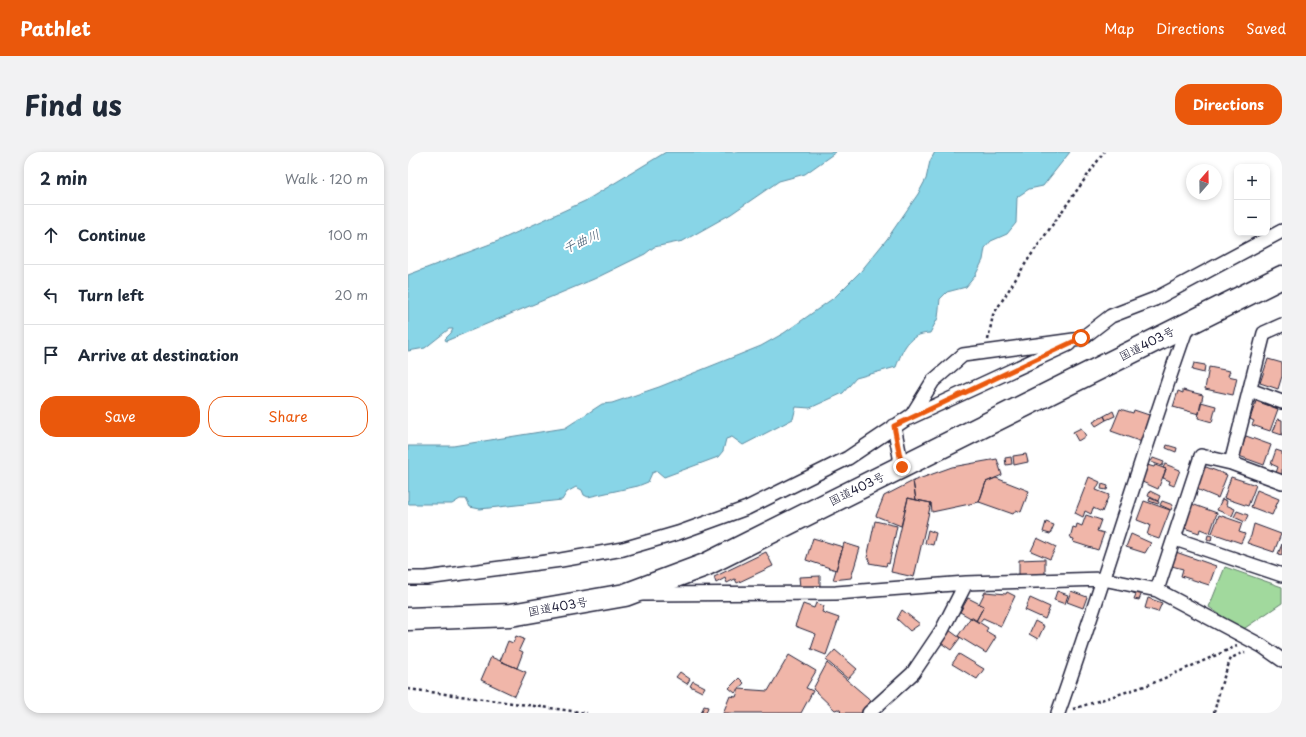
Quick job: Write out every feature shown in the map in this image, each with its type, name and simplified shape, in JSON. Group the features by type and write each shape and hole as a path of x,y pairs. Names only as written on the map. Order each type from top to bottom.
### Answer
{"highway":[{"name":"国道403号","path":"408,618 511,615 625,595 705,565 1282,277"}],"street":[{"path":"898,424 1081,338 1111,316 1155,299 1282,231"},
{"path":"1062,712 1158,408 1188,324"},
{"path":"1231,463 1264,333 1282,325"},
{"path":"408,578 426,578 561,560 622,549 678,534 747,508 848,458 912,415 933,381 963,354 1081,338"},
{"path":"1250,390 1282,402"},
{"path":"898,424 902,467"},
{"path":"1157,590 1201,456 1231,463 1282,482"},
{"path":"1175,538 1282,574"},
{"path":"625,595 699,593 836,593 966,583 1103,580 1157,590 1262,646 1282,660"},
{"path":"869,713 913,673 942,630 966,583"}],"path":[{"path":"1003,349 988,347 988,334 993,315 1029,258 1104,152"},
{"path":"1062,712 1151,684 1219,655 1249,640"},
{"path":"1214,713 1221,685 1231,658 1262,646"},
{"path":"408,690 587,713"}],"green space":[{"path":"1225,567 1282,587 1282,603 1242,630 1209,607"}],"water":[{"name":"千曲川","path":"666,152 836,152 805,174 779,181 731,214 683,241 654,247 645,254 594,279 446,341 445,339 453,329 449,329 425,348 408,351 408,275 498,241 585,201"},
{"path":"935,152 1070,152 1043,186 1029,189 1017,197 1016,223 1007,234 991,241 985,248 983,260 975,276 966,287 947,292 940,299 938,318 930,333 916,336 911,339 901,354 896,367 856,378 843,393 810,408 796,407 793,419 743,445 732,437 726,439 723,451 718,457 664,477 657,471 652,473 648,482 638,486 588,497 584,495 582,490 576,487 567,492 562,500 480,509 470,507 466,499 460,499 452,504 408,504 408,446 453,446 565,428 602,404 612,403 659,387 761,346 784,333 835,297 861,271 887,239 918,194 926,179 930,161"}],"building":[{"path":"1268,359 1282,363 1282,376 1278,389 1260,383"},
{"path":"1194,363 1205,365 1204,373 1192,370"},
{"path":"1209,367 1230,371 1228,376 1237,378 1233,395 1205,389"},
{"path":"1183,390 1203,395 1199,414 1173,407 1178,391 1183,393"},
{"path":"1256,401 1278,409 1270,431 1252,425 1254,421 1250,419"},
{"path":"1201,402 1216,406 1212,422 1198,418"},
{"path":"1120,409 1133,413 1134,410 1152,416 1142,442 1111,431"},
{"path":"1113,411 1115,416 1106,420 1104,416"},
{"path":"1104,416 1106,420 1096,426 1093,422"},
{"path":"1278,419 1282,420 1282,435 1273,432"},
{"path":"1081,428 1086,436 1078,441 1073,432"},
{"path":"1246,436 1271,445 1264,465 1239,456"},
{"path":"1167,445 1177,448 1176,452 1166,448"},
{"path":"1276,450 1282,452 1282,476 1275,476 1278,467 1271,464"},
{"path":"1026,454 1028,462 1014,465 1013,456"},
{"path":"1011,457 1012,464 1006,465 1005,458"},
{"path":"1153,458 1164,462 1162,466 1151,462"},
{"path":"997,459 1002,475 986,482 979,502 932,512 931,503 916,500 913,481 952,467"},
{"path":"1165,464 1180,470 1174,486 1169,484 1170,481 1163,478 1166,469 1163,468"},
{"path":"1147,465 1154,467 1155,465 1166,469 1158,489 1140,481"},
{"path":"1206,467 1227,475 1218,498 1194,488 1201,470"},
{"path":"1089,477 1100,482 1096,490 1109,495 1102,512 1093,508 1091,514 1085,511 1083,517 1075,513"},
{"path":"1231,477 1256,485 1248,506 1224,498"},
{"path":"996,478 1029,491 1021,512 1016,510 1013,514 979,502 986,482"},
{"path":"913,481 916,500 908,498 901,526 876,516 884,496"},
{"path":"1102,484 1108,486 1107,490 1101,489"},
{"path":"1257,490 1279,499 1272,515 1251,507"},
{"path":"1150,491 1160,496 1158,501 1148,496"},
{"path":"908,498 931,503 914,577 891,572"},
{"path":"1150,498 1159,502 1158,504 1149,501"},
{"path":"1222,499 1227,501 1226,505 1235,509 1232,516 1217,510"},
{"path":"1144,501 1170,510 1159,539 1147,535 1150,525 1137,520"},
{"path":"1162,501 1173,505 1171,510 1160,505"},
{"path":"1189,503 1217,513 1210,533 1200,529 1199,533 1181,527"},
{"path":"1237,511 1248,515 1245,522 1234,517"},
{"path":"1086,515 1101,520 1097,531 1104,533 1098,550 1073,542 1074,539 1070,538 1073,527 1076,528 1077,524 1082,526"},
{"path":"1219,515 1242,523 1239,532 1245,534 1241,543 1212,533"},
{"path":"875,521 897,526 889,564 887,563 886,566 869,563 870,559 867,558"},
{"path":"1046,522 1054,525 1050,534 1043,532"},
{"path":"1254,524 1281,534 1274,552 1247,543 1251,536"},
{"path":"928,530 936,533 933,545 925,543"},
{"path":"1131,534 1151,543 1145,553 1126,547"},
{"path":"1208,535 1212,536 1211,541 1207,539"},
{"path":"813,538 843,547 836,570 806,560"},
{"path":"1037,538 1056,547 1050,559 1031,551"},
{"path":"844,543 860,548 851,578 833,580"},
{"path":"1282,544 1282,555 1278,554"},
{"path":"1173,551 1216,566 1209,585 1181,576 1183,569 1168,565"},
{"path":"766,552 773,566 737,583 735,579 727,583 725,578 716,583 714,577"},
{"path":"1045,559 1045,575 1019,575 1019,560"},
{"path":"820,576 820,586 800,587 799,577"},
{"path":"1132,587 1143,590 1139,600 1134,599 1136,594 1130,592"},
{"path":"1057,591 1068,595 1065,604 1054,600"},
{"path":"1071,591 1087,597 1083,608 1067,602"},
{"path":"985,592 1006,594 1007,592 1015,596 1001,626 983,618 979,623 976,621 984,606 979,604"},
{"path":"968,598 984,606 976,621 960,612"},
{"path":"1030,598 1050,607 1045,619 1025,610"},
{"path":"1148,598 1162,603 1158,612 1145,608"},
{"path":"816,603 824,606 822,612 839,618 826,655 811,649 816,634 795,626 803,604 814,608"},
{"path":"902,610 920,624 910,631 897,619"},
{"path":"971,617 988,628 986,631 996,637 986,653 958,636"},
{"path":"1035,621 1044,626 1038,639 1029,634"},
{"path":"949,630 960,638 951,650 941,643"},
{"path":"516,636 524,639 519,650 523,652 517,668 500,661 508,641 513,643"},
{"path":"835,650 857,669 848,679 826,660"},
{"path":"959,654 984,669 977,679 952,664"},
{"path":"789,655 816,671 806,688 813,691 801,713 723,713 730,696 736,697 739,689 768,691"},
{"path":"491,657 526,672 515,696 481,680"},
{"path":"827,663 874,703 864,713 839,713 841,711 838,709 835,710 813,689"},
{"path":"680,672 690,679 687,684 676,677"},
{"path":"739,678 744,683 735,693 729,688"},
{"path":"693,681 705,687 702,692 690,686"},
{"path":"704,706 708,707 706,713 701,713"}],"route":[{"path":"902,467 894,426 1081,338"}]}
